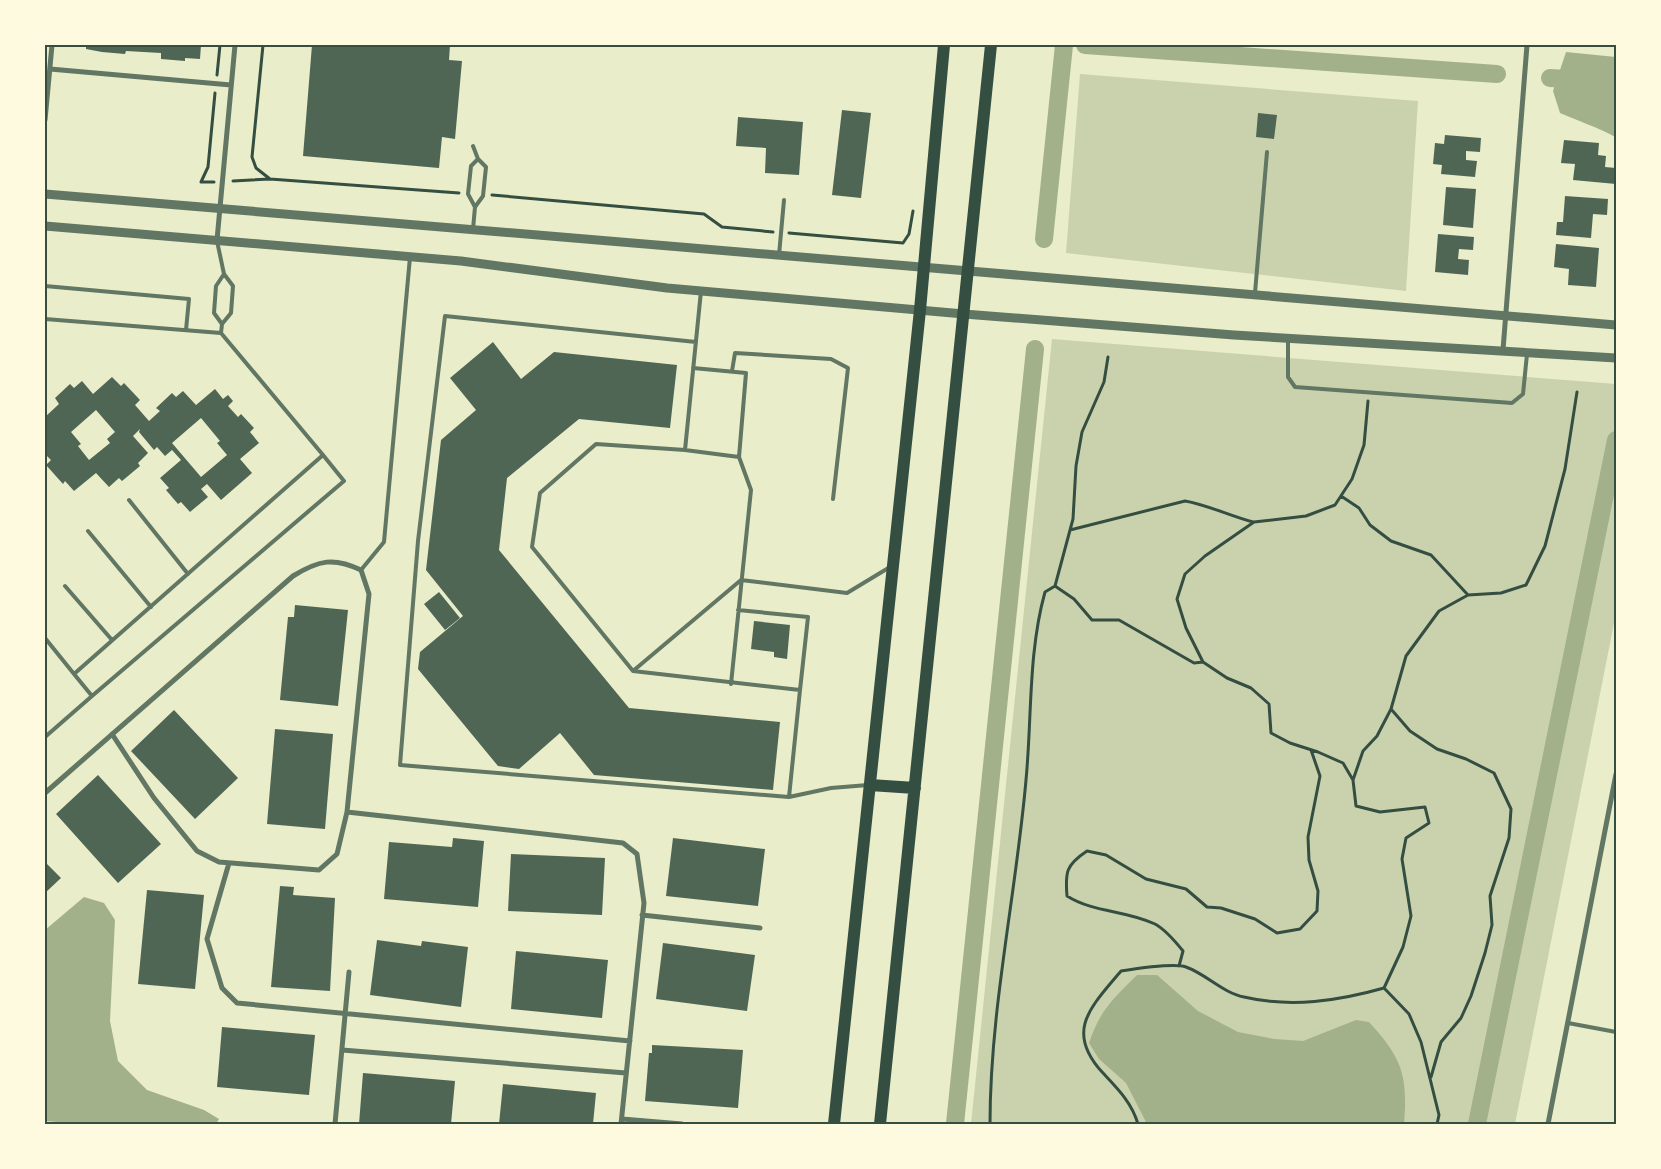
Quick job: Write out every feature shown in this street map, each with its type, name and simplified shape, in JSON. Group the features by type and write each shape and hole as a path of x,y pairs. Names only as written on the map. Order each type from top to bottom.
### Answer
{"main road":[{"path":"834,1124 920,310 944,45"},
{"path":"880,1124 991,45"},
{"path":"870,784 915,788"}],"street":[{"path":"45,120 52,45"},
{"path":"217,240 235,45"},
{"path":"1503,350 1527,45"},
{"path":"50,69 231,85"},
{"path":"45,194 1616,325"},
{"path":"45,226 461,261 701,291 964,314 1288,338 1527,351 1616,358"},
{"path":"45,793 112,734 294,576 312,564 332,562 344,562 361,570 369,594 347,812 337,854 319,870 219,862 197,851 154,798 112,734"},
{"path":"1548,1124 1616,774"},
{"path":"347,812 624,843 636,854 644,902 622,1121 682,1124"},
{"path":"229,862 207,939 222,988 237,1003 345,1015 630,1041"},
{"path":"642,915 760,928"},
{"path":"335,1124 349,972"},
{"path":"342,1050 626,1073"}],"lane":[{"path":"473,146 478,159 486,168 484,194 475,206 473,230"},
{"path":"1255,296 1267,152"},
{"path":"475,206 468,194 471,166 478,159"},
{"path":"779,256 784,200"},
{"path":"217,240 224,274 233,286 231,313 222,324 221,333"},
{"path":"361,570 384,542 410,257"},
{"path":"222,324 214,313 216,286 224,274"},
{"path":"45,286 189,299 186,330"},
{"path":"685,450 701,291"},
{"path":"696,342 446,316 418,541 400,765 789,797 830,788 870,784"},
{"path":"45,319 221,333 344,481 45,737"},
{"path":"1288,338 1288,377 1295,387 1512,403 1523,394 1527,351"},
{"path":"732,371 735,353 831,359 848,368 833,499"},
{"path":"693,368 746,373 739,457 751,490 732,684"},
{"path":"739,457 685,450 596,444 540,493 532,547 633,671 732,684 800,690"},
{"path":"74,674 323,455"},
{"path":"129,500 188,574"},
{"path":"88,531 151,607"},
{"path":"633,671 741,580 847,593 893,565"},
{"path":"65,586 112,640"},
{"path":"738,610 808,617 789,797"},
{"path":"45,638 92,696"},
{"path":"1568,1023 1616,1032"}],"path":[{"path":"255,164 252,157 263,45"},
{"path":"270,179 468,194"},
{"path":"484,194 704,214 722,227 903,243 909,234 913,207"},
{"path":"990,1124 990,1093 997,1022 1026,780 1036,622 1045,592 1054,586 1070,530 1082,432 1104,382 1108,357"},
{"path":"1070,530 1185,501 1204,504 1226,515 1254,522 1306,516 1335,505 1352,479 1364,445 1368,392"},
{"path":"1353,780 1363,751 1376,736 1391,708 1406,656 1438,611 1468,595 1501,593 1526,585 1545,546 1565,468 1577,392"},
{"path":"1341,496 1359,508 1370,525 1390,541 1431,556 1468,595"},
{"path":"1138,1124 1122,1092 1102,1072 1084,1047 1083,1026 1097,1000 1121,971 1184,966 1241,997 1276,1002 1307,1003 1350,998 1384,988 1403,948 1411,916 1402,859 1406,838 1429,823 1425,807 1402,808 1380,812 1356,806 1353,780 1343,763 1290,743 1271,733 1269,704 1251,688 1227,678 1203,662 1186,628 1177,599 1186,574 1204,556 1254,522"},
{"path":"1054,586 1074,599 1092,620 1119,620 1194,662 1203,662"},
{"path":"1391,708 1410,731 1438,749 1494,773 1511,809 1509,838 1490,896 1492,925 1485,953 1471,996 1461,1018 1441,1042 1431,1077"},
{"path":"1179,966 1183,951 1172,938 1155,925 1129,915 1082,906 1067,896 1065,876 1072,861 1087,851 1106,855 1146,879 1186,889 1207,907 1221,908 1255,919 1278,933 1300,929 1317,911 1318,891 1309,860 1308,837 1320,776 1310,750"},
{"path":"1384,988 1409,1014 1421,1042 1439,1115 1437,1124"}],"shaded area":[{"path":"1566,52 1616,57 1616,138 1560,113 1553,91"},
{"path":"1080,74 1418,101 1406,291 1066,253"},
{"path":"1052,339 1616,384 1616,613 1515,1124 971,1124"},
{"path":"84,897 104,903 115,920 110,1021 118,1061 147,1090 204,1110 219,1119 216,1124 80,1124 45,1121 45,930"},
{"path":"1137,975 1157,975 1198,1011 1238,1032 1274,1039 1303,1041 1356,1020 1369,1022 1389,1046 1400,1068 1405,1092 1404,1124 1147,1124 1126,1083 1099,1059 1089,1043 1103,1013 1114,998"}],"building":[{"path":"86,45 201,45 200,59 185,58 185,61 161,59 161,53 126,51 125,54 102,52 86,49"},
{"path":"312,45 450,45 449,60 462,61 455,139 442,137 439,168 303,156"},
{"path":"842,110 871,113 861,198 832,195"},
{"path":"1258,113 1277,115 1274,139 1256,137"},
{"path":"738,117 803,122 799,175 765,173 766,148 736,146"},
{"path":"1445,135 1481,138 1480,152 1466,151 1466,160 1477,161 1475,177 1441,174 1442,165 1433,164 1435,143 1444,144"},
{"path":"1564,140 1599,143 1598,155 1606,156 1605,167 1616,168 1616,184 1573,180 1575,164 1561,163"},
{"path":"1446,187 1476,189 1473,228 1443,225"},
{"path":"1565,196 1608,199 1607,215 1593,214 1591,238 1556,235 1557,222 1563,222"},
{"path":"1438,234 1474,237 1473,250 1459,249 1458,259 1469,260 1468,275 1435,272"},
{"path":"1556,244 1599,248 1596,287 1568,285 1569,269 1554,267"},
{"path":"493,342 521,379 554,352 677,365 670,428 579,419 507,478 499,550 629,708 780,722 773,790 594,775 560,733 519,769 498,766 418,669 420,652 463,616 426,570 441,440 476,410 450,378"},
{"path":"112,377 121,386 124,383 140,400 135,405 149,421 160,411 156,408 172,393 176,397 183,391 196,405 215,389 223,399 228,395 233,401 228,406 238,417 241,414 254,428 250,432 259,443 240,459 252,473 221,500 207,484 201,489 208,497 190,512 181,502 178,504 166,490 169,488 160,478 181,460 172,450 165,456 157,447 154,450 139,432 140,429 133,436 148,453 138,463 140,466 122,481 119,478 109,487 96,473 74,491 65,481 63,484 46,465 51,460 45,454 45,417 59,404 55,398 70,384 74,388 82,381 93,394","holes":["96,410 115,432 107,439 110,443 89,460 78,446 81,444 71,432","201,418 220,441 217,443 227,455 201,477 172,443"]},
{"path":"439,592 460,618 445,630 424,604"},
{"path":"295,605 348,610 338,706 280,700 288,617 294,617"},
{"path":"754,621 790,625 787,659 774,657 774,652 751,649"},
{"path":"174,710 238,778 195,819 131,751"},
{"path":"275,729 333,734 325,829 267,824"},
{"path":"98,775 161,844 118,883 56,814"},
{"path":"453,838 484,841 478,907 384,899 389,842 452,847"},
{"path":"673,838 765,849 758,906 666,896"},
{"path":"511,854 605,858 602,915 508,911"},
{"path":"45,862 61,878 45,893"},
{"path":"280,886 294,887 293,895 335,898 330,991 271,987"},
{"path":"147,890 204,895 195,989 138,984"},
{"path":"377,940 421,946 422,941 468,947 461,1007 370,995"},
{"path":"663,943 755,955 747,1011 656,999"},
{"path":"516,951 608,960 602,1018 511,1009"},
{"path":"222,1027 315,1035 309,1095 217,1087"},
{"path":"652,1045 743,1050 738,1108 645,1101 649,1053 652,1053"},
{"path":"363,1073 455,1081 451,1124 359,1124"},
{"path":"503,1084 596,1093 593,1124 499,1124"}],"waterway":[{"path":"1044,239 1064,45"},
{"path":"1085,45 1497,74"},
{"path":"1550,78 1616,82"},
{"path":"955,1124 1035,349"},
{"path":"1477,1124 1616,440"}]}
